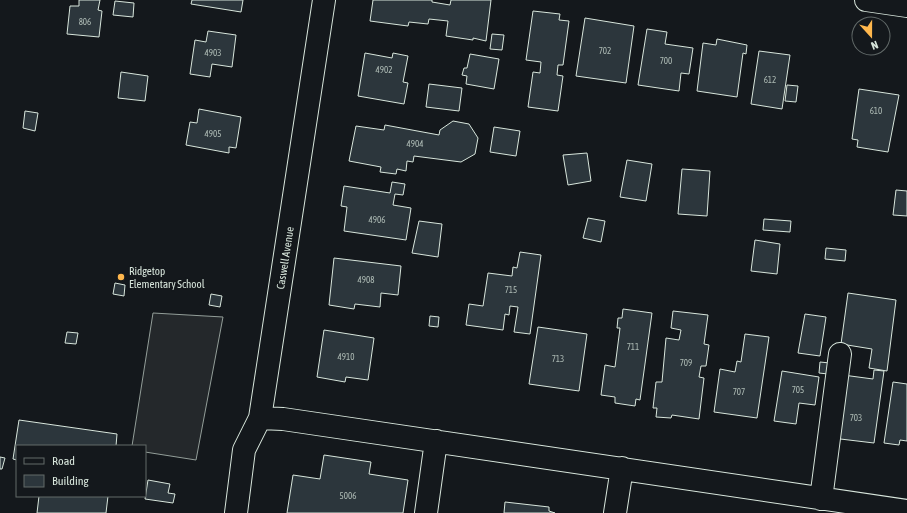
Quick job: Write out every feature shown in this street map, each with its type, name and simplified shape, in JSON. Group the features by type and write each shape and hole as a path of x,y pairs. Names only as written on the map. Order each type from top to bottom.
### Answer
{"street":[{"name":"Caswell Avenue","path":"236,513 244,450 260,418 324,0"},
{"path":"866,0 907,6"},
{"path":"808,503 840,354"},
{"path":"260,418 436,441 622,468 808,503 907,511"},
{"path":"426,513 436,441"},
{"path":"615,513 622,468"}],"shaded area":[{"path":"153,313 223,317 196,460 146,452 146,445 132,445"}],"building":[{"path":"79,0 100,0 98,10 102,11 99,37 67,34 70,6 79,6"},
{"path":"192,0 243,0 241,12 191,4"},
{"path":"373,0 432,0 432,2 450,5 451,0 491,0 486,41 473,38 473,40 446,36 448,21 429,19 428,24 409,22 408,26 370,21"},
{"path":"115,1 134,3 133,17 113,15"},
{"path":"533,11 560,14 559,20 569,21 563,65 558,65 557,75 563,76 558,111 528,107 533,72 540,73 541,62 526,60"},
{"path":"585,18 634,26 626,83 576,76"},
{"path":"647,29 667,32 665,44 693,48 689,74 681,73 679,91 638,85"},
{"path":"208,31 236,35 232,67 212,64 210,77 190,74 195,40 206,42"},
{"path":"492,34 504,35 502,50 490,49"},
{"path":"717,39 747,45 746,54 743,53 737,97 697,91 703,43 716,45"},
{"path":"759,51 790,55 782,109 751,104"},
{"path":"365,53 392,58 393,53 408,56 403,82 408,83 404,104 358,96"},
{"path":"470,54 499,59 494,89 466,84 467,76 462,75 464,68 467,68"},
{"path":"121,72 148,76 145,101 118,98"},
{"path":"429,84 462,88 459,111 426,107"},
{"path":"787,85 798,86 796,102 785,101"},
{"path":"859,89 899,95 888,152 857,147 858,140 852,139"},
{"path":"199,109 241,117 236,148 229,147 229,153 186,145 190,122 197,123"},
{"path":"25,111 38,113 35,131 23,128"},
{"path":"453,121 469,124 478,138 475,154 461,162 414,156 413,162 407,161 406,171 397,169 396,174 380,172 381,167 349,161 356,126 384,130 385,125 439,135 440,130"},
{"path":"494,127 520,131 516,156 490,152"},
{"path":"587,153 591,181 568,185 563,155"},
{"path":"627,160 652,164 646,201 620,197"},
{"path":"682,169 710,171 707,216 678,214"},
{"path":"392,182 405,184 403,195 395,194 393,205 411,208 406,240 344,231 347,207 341,206 344,186 390,193"},
{"path":"896,190 907,191 907,216 893,215"},
{"path":"588,218 605,221 601,242 583,238"},
{"path":"764,219 791,221 790,232 763,230"},
{"path":"419,221 442,224 438,257 412,253"},
{"path":"755,240 780,244 777,274 751,271"},
{"path":"826,248 846,250 845,261 825,259"},
{"path":"520,252 541,255 530,334 514,332 518,307 510,306 509,315 505,314 503,330 466,325 469,304 483,306 488,273 512,276 513,267 517,268"},
{"path":"334,258 401,266 398,295 381,293 380,307 355,304 354,309 329,305"},
{"path":"115,283 125,285 124,296 113,294"},
{"path":"848,293 896,300 887,371 869,368 872,349 841,344"},
{"path":"211,294 222,296 220,307 209,305"},
{"path":"623,309 652,313 640,400 636,399 635,406 615,403 615,397 601,395 605,365 615,367 620,328 617,328 618,318 622,318"},
{"path":"673,311 708,315 704,344 709,345 706,366 701,366 699,377 704,378 699,419 672,415 671,418 656,417 657,408 653,408 656,382 662,382 666,338 679,340 681,330 671,328"},
{"path":"805,314 826,317 820,356 798,353"},
{"path":"430,316 439,317 438,327 429,326"},
{"path":"538,327 587,334 579,391 529,384"},
{"path":"324,330 374,338 368,380 346,377 345,382 317,377"},
{"path":"67,332 78,333 76,344 65,343"},
{"path":"745,334 769,337 757,418 714,412 720,369 735,372 737,361 741,362"},
{"path":"820,362 830,363 828,374 819,373"},
{"path":"874,370 884,371 874,443 832,438 843,375 873,379"},
{"path":"782,371 819,377 815,405 799,403 796,424 774,421"},
{"path":"893,382 907,384 907,441 900,440 899,445 884,443"},
{"path":"19,420 117,434 116,445 16,445 16,460 13,459"},
{"path":"324,455 371,462 369,474 408,480 403,513 287,513 293,475 320,479"},
{"path":"0,457 5,458 2,469 0,469"},
{"path":"148,480 170,484 168,493 175,494 173,503 145,499"},
{"path":"39,497 108,497 106,513 37,513"},
{"path":"505,502 549,507 549,511 555,513 504,513"}],"place":[{"name":"Ridgetop Elementary School","path":"121,277"}]}
